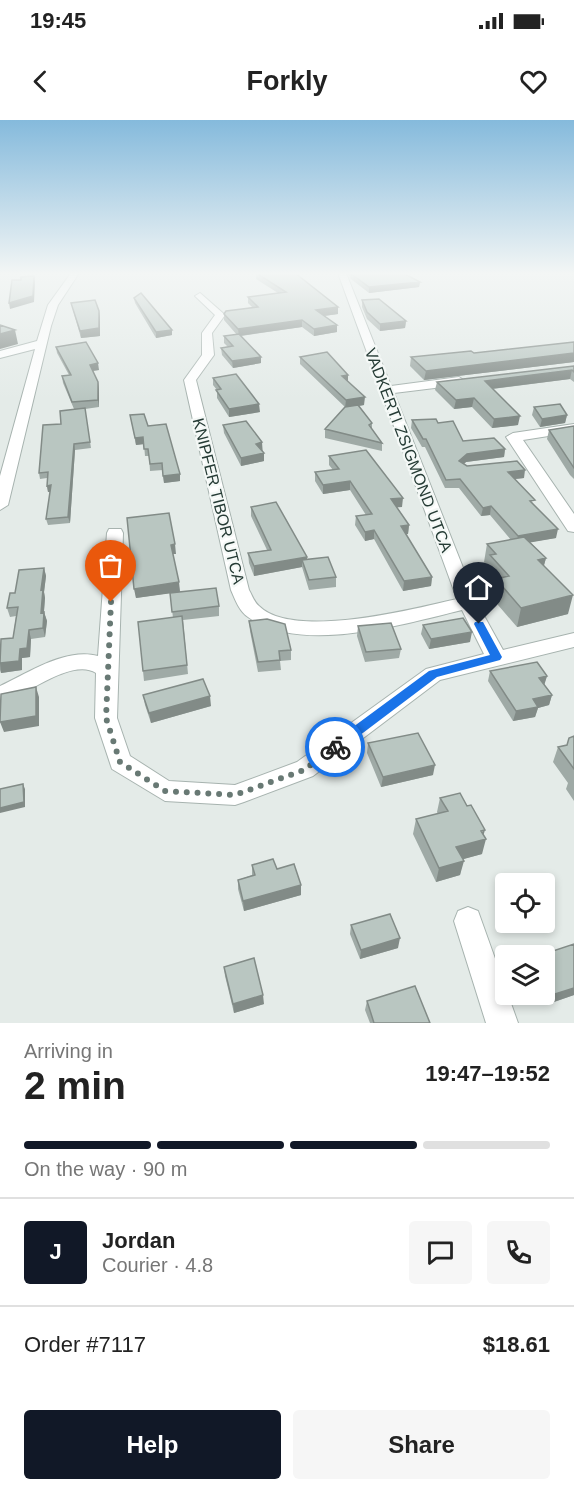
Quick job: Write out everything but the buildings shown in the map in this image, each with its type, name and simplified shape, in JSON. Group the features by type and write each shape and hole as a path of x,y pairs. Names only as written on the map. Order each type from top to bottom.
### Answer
{"street":[{"path":"0,506 50,315"},
{"name":"KNIPFER TIBOR UTCA","path":"220,315 207,333 208,355 201,369 189,380 240,590 253,612 277,624 307,627 372,624 468,603"},
{"name":"VADKERTI ZSIGMOND UTCA","path":"357,315 468,603 496,657"},
{"path":"0,355 42,343"},
{"path":"385,390 468,380"},
{"path":"574,428 513,437 531,460 574,527"},
{"path":"510,463 531,460"},
{"path":"115,533 106,718 120,762 165,791 235,795 304,770 433,674 574,640"},
{"path":"0,696 64,666 85,661 96,662 107,670"},
{"path":"468,921 502,1023"}],"way so far":[{"path":"111,602 106,718 120,762 165,791 235,795 304,770 335,747"}],"route":[{"path":"335,747 433,674 496,657 479,624"}]}
